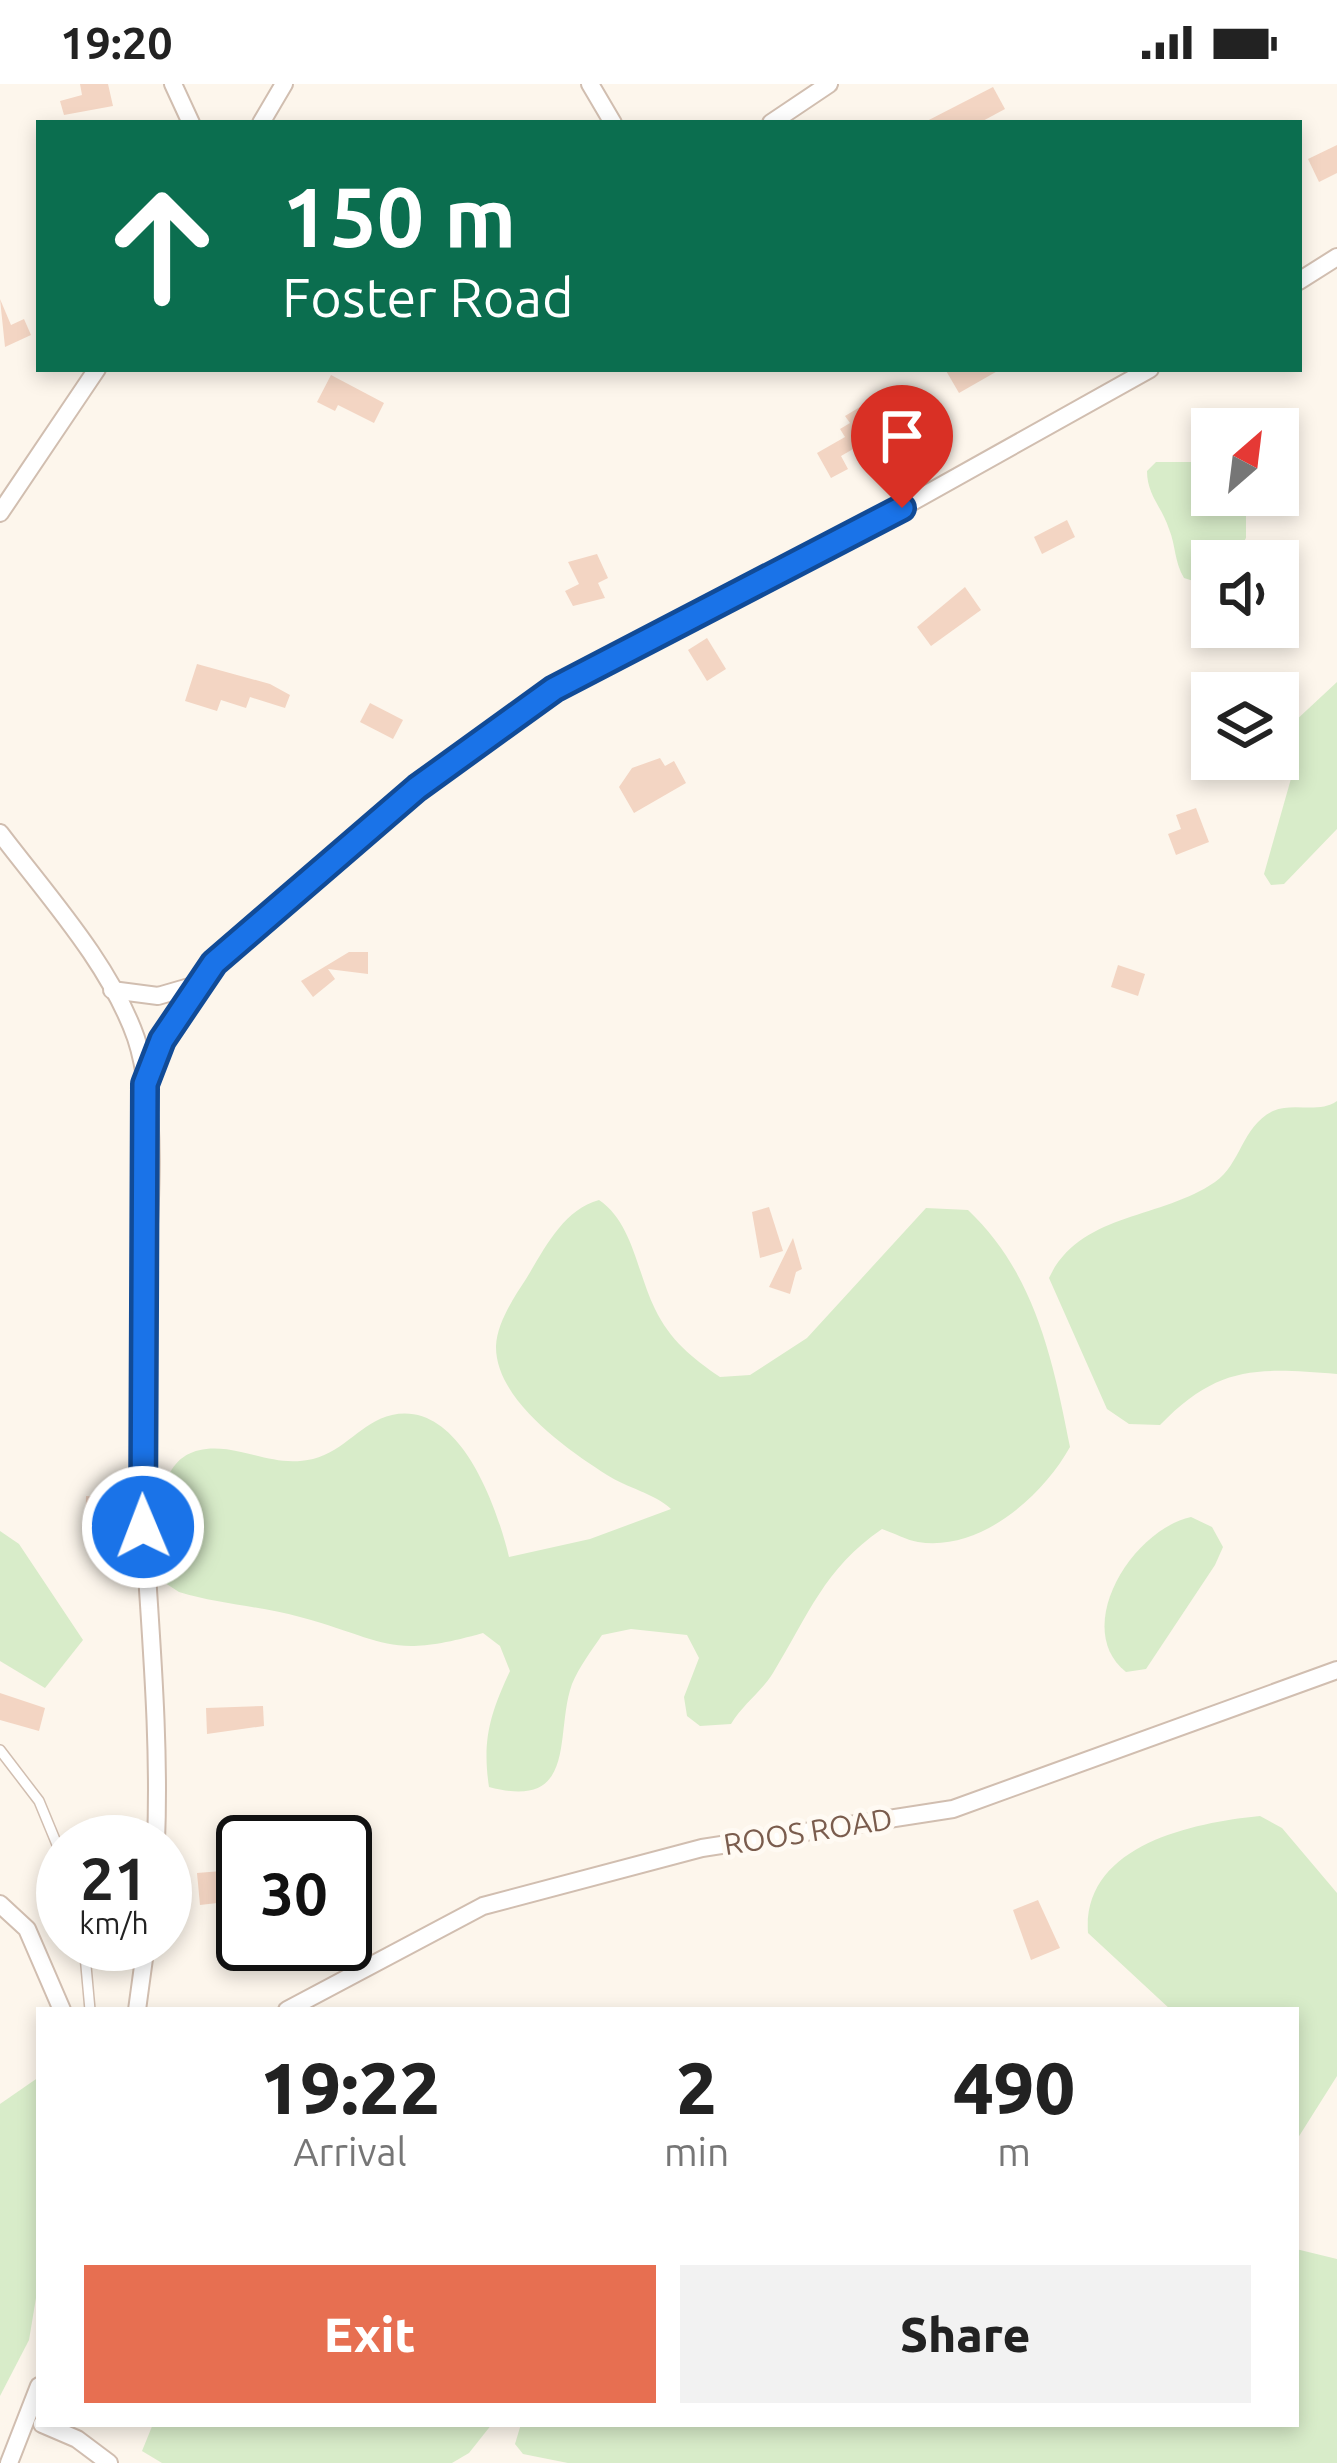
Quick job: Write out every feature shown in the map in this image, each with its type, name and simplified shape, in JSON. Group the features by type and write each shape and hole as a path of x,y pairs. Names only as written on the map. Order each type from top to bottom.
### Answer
{"street":[{"path":"173,84 189,120"},
{"path":"263,120 284,84"},
{"path":"590,84 611,120"},
{"path":"776,120 830,84"},
{"path":"1302,278 1337,257"},
{"path":"0,513 96,372"},
{"path":"145,1084 162,1040 196,985 417,788 554,689 862,530 1145,372"},
{"path":"0,833 112,990 136,1040 145,1084 140,1394 143,1527 160,1748 157,1815"},
{"path":"112,990 158,996 196,985"},
{"name":"ROOS ROAD","path":"293,2007 483,1906 702,1848 952,1809 1337,1670"},
{"path":"0,1904 27,1929 61,2007"},
{"path":"137,2007 142,1971"},
{"path":"9,2463 36,2421"},
{"path":"50,2427 77,2439 109,2463"}],"lane":[{"path":"0,1750 45,1815"},
{"path":"86,1971 90,2007"}],"green space":[{"path":"1156,462 1191,462 1191,516 1246,516 1245,540 1191,540 1191,580 1184,578 1147,471"},
{"path":"1337,682 1337,829 1284,884 1271,885 1264,874 1291,780 1299,780 1299,717"},
{"path":"1337,1101 1337,1374 1241,1374 1201,1390 1160,1425 1129,1424 1107,1409 1049,1278 1063,1256 1101,1229 1215,1182 1255,1126 1273,1111 1322,1107"},
{"path":"599,1200 627,1235 655,1309 668,1330 720,1377 750,1375 807,1338 926,1208 968,1210 1010,1261 1038,1320 1070,1447 1026,1502 986,1530 941,1543 914,1541 882,1529 862,1544 832,1577 773,1673 731,1724 700,1726 687,1716 684,1697 699,1658 687,1635 631,1629 602,1635 572,1684 558,1763 550,1778 537,1788 518,1792 489,1787 489,1727 510,1671 500,1646 483,1633 426,1645 388,1644 285,1613 179,1592 162,1581 161,1507 174,1467 189,1454 210,1449 303,1461 334,1450 381,1419 416,1415 437,1424 472,1462 509,1557 590,1539 671,1509 607,1475 554,1437 520,1403 499,1366 497,1337 516,1294 565,1221"},
{"path":"1191,1517 1212,1527 1223,1547 1146,1669 1126,1672 1111,1653 1105,1631 1116,1583 1148,1541"},
{"path":"0,1531 19,1544 83,1640 45,1688 0,1661"},
{"path":"1260,1816 1282,1828 1337,1893 1337,2076 1299,2136 1299,2007 1168,2007 1088,1933 1091,1903 1102,1879 1121,1860 1146,1844 1203,1825"},
{"path":"36,2079 36,2298 29,2340 0,2396 0,2104"},
{"path":"1299,2250 1337,2259 1337,2463 568,2463 523,2454 515,2444 520,2427 1299,2427"},
{"path":"152,2427 490,2427 469,2453 452,2463 162,2463 142,2451"}],"building":[{"path":"80,84 108,84 113,106 64,115 60,101 82,95"},
{"path":"993,87 1005,109 985,120 929,120"},
{"path":"1337,145 1337,173 1319,182 1308,159"},
{"path":"0,299 11,325 24,319 31,335 5,347"},
{"path":"947,372 996,372 959,393"},
{"path":"331,375 384,403 374,423 338,405 335,411 317,402"},
{"path":"865,404 885,439 871,448 867,441 841,456 848,469 831,478 817,453 845,437 840,429 850,423 845,416"},
{"path":"1067,520 1075,537 1042,554 1034,537"},
{"path":"597,554 608,578 598,583 605,598 573,606 565,591 579,584 568,562"},
{"path":"965,587 981,610 931,646 917,627"},
{"path":"707,638 726,669 707,681 688,650"},
{"path":"197,664 270,684 290,695 285,708 250,697 246,708 221,700 217,711 185,701"},
{"path":"370,703 403,720 393,739 360,722"},
{"path":"660,758 665,766 674,761 686,783 634,813 619,787 632,768"},
{"path":"1196,808 1209,842 1176,855 1168,834 1181,829 1176,815"},
{"path":"349,952 368,952 368,974 328,969 335,979 313,997 301,981"},
{"path":"1118,965 1145,974 1138,996 1111,987"},
{"path":"769,1207 783,1251 760,1258 752,1212"},
{"path":"793,1238 802,1269 796,1272 790,1294 769,1287"},
{"path":"86,1496 112,1497 112,1532 106,1532 106,1545 85,1545"},
{"path":"0,1693 45,1708 39,1731 0,1720"},
{"path":"263,1706 264,1726 207,1734 206,1708"},
{"path":"216,1871 216,1903 200,1905 197,1873"},
{"path":"1038,1900 1060,1948 1031,1960 1013,1910"}],"route":[{"path":"143,1527 140,1394 147,1228 145,1084 162,1040 196,985 214,963 417,788 554,689 721,598 902,508"}]}
